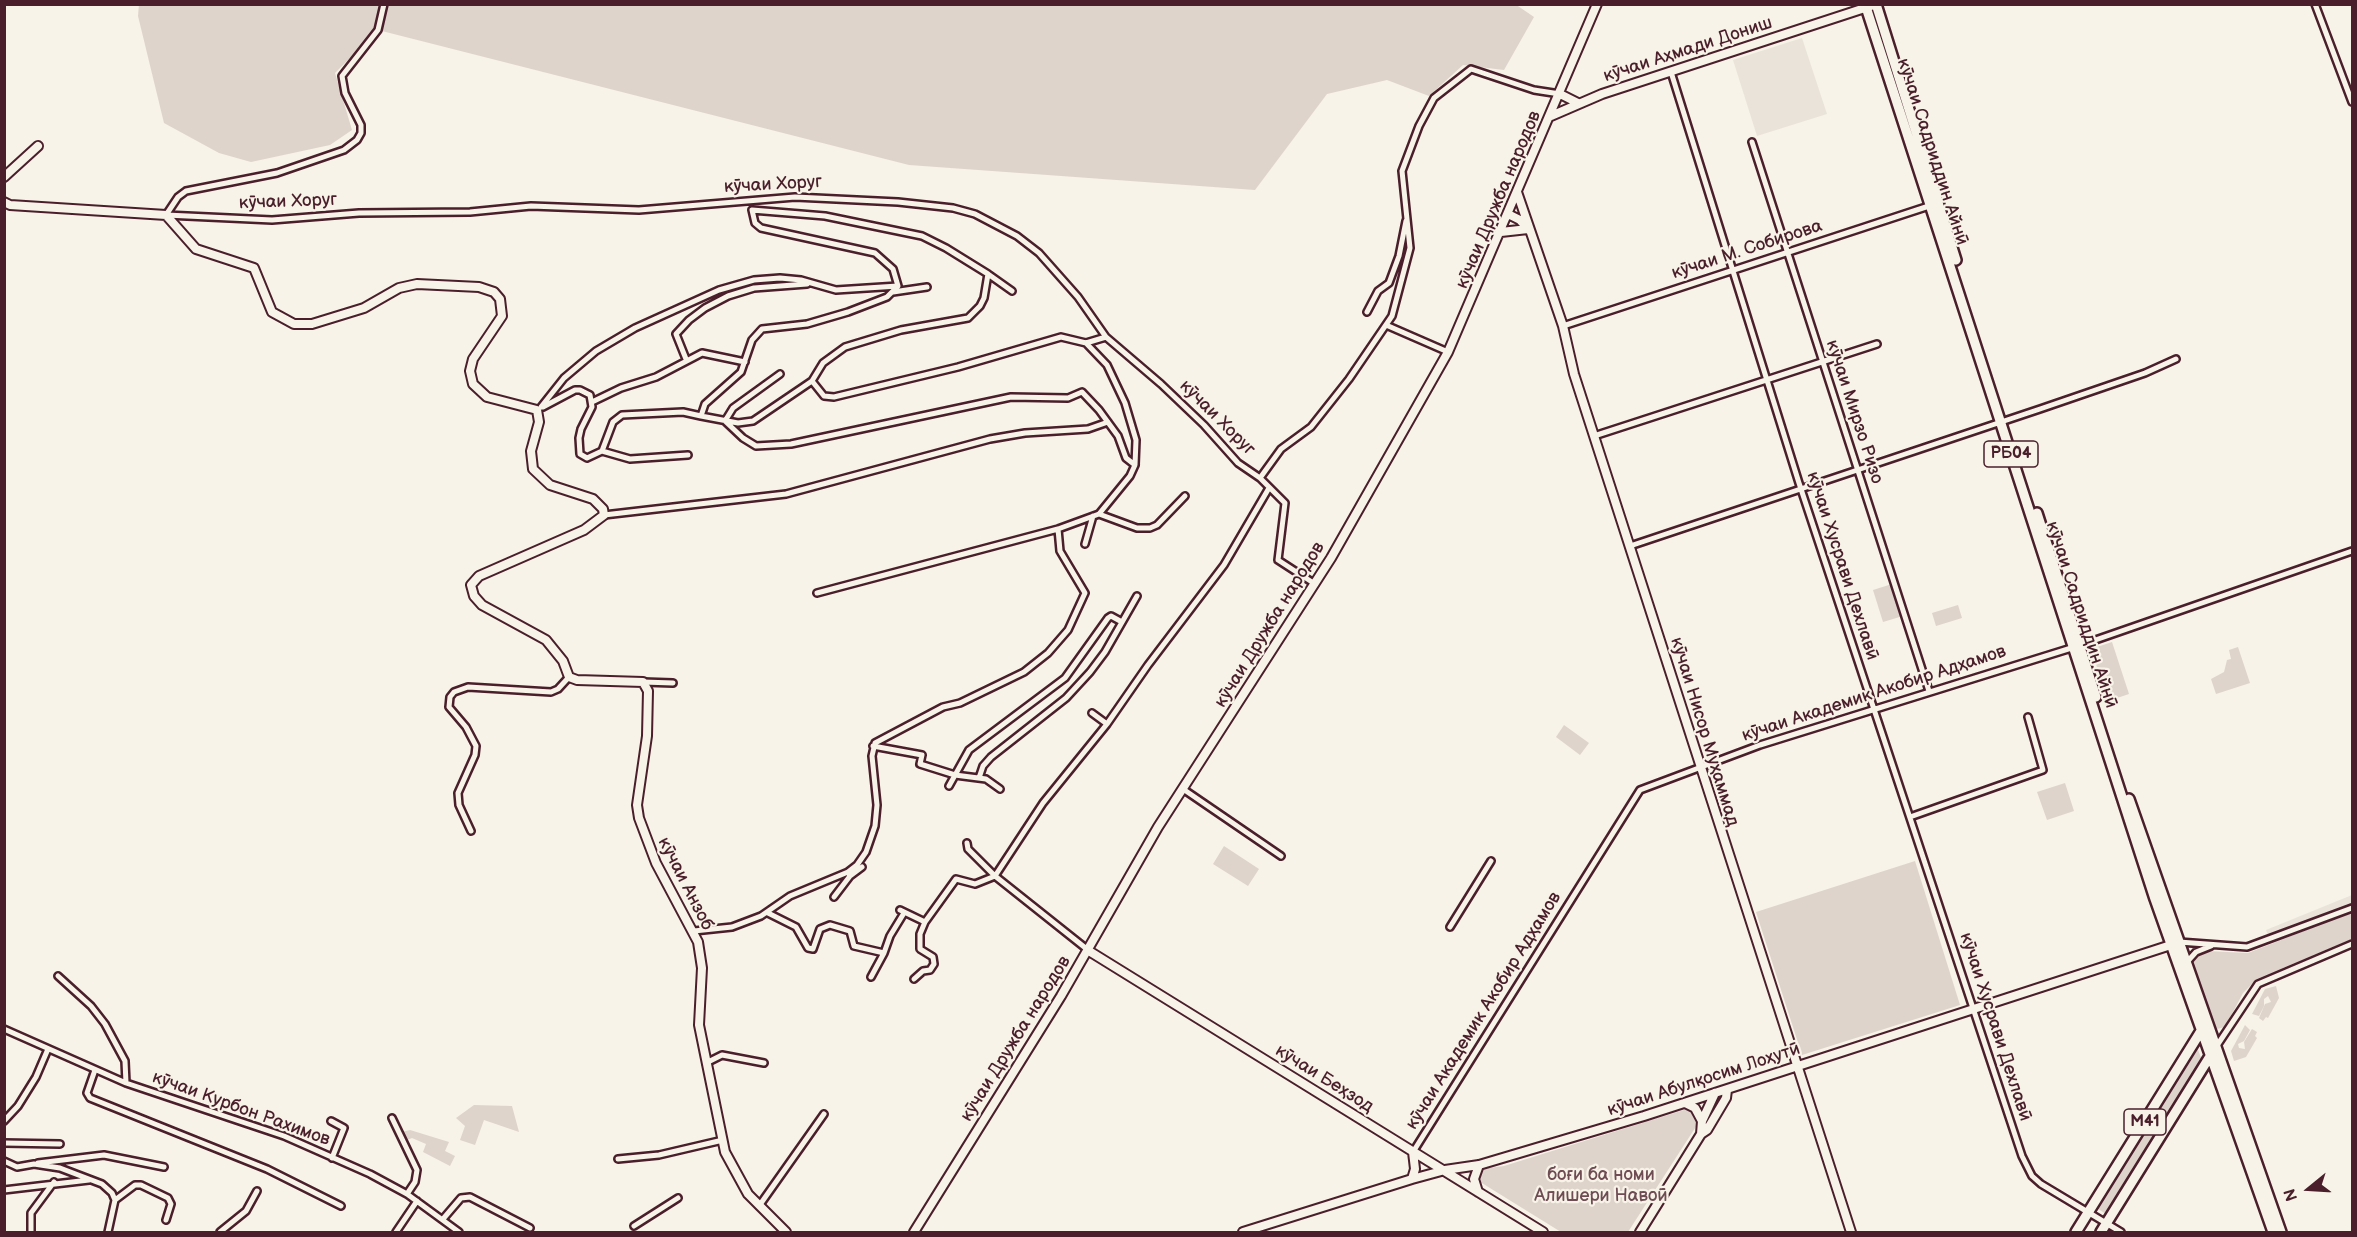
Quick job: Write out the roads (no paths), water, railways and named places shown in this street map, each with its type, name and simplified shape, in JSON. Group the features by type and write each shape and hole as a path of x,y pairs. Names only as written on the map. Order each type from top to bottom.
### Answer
{"highway":[{"name":"кӯчаи Садриддин Айнӣ","path":"1872,5 2158,898 2249,1155 2281,1233"},
{"name":"кӯчаи Садриддин Айнӣ","path":"2183,967 2201,1031 2212,1053"},
{"name":"M41","path":"2076,1233 2201,1031"},
{"name":"M41","path":"2101,1233 2212,1053"},
{"name":"кӯчаи Садриддин Айнӣ","path":"2249,1155 2273,1233"}],"street":[{"path":"166,215 178,197 186,191 277,173 344,150 357,140 361,133 361,125 345,93 342,76 378,30 384,4"},
{"name":"кӯчаи Дружба народов","path":"914,1233 1089,951 1183,789 1316,584 1448,352 1597,4"},
{"path":"2315,4 2352,102"},
{"name":"кӯчаи Аҳмади Дониш","path":"1551,116 1578,103 1872,5"},
{"path":"1260,478 1281,449 1311,427 1394,312 1410,248 1402,171 1419,126 1434,98 1467,70 1483,71 1534,90 1560,94 1578,103"},
{"name":"кӯчаи Хусрави Дехлавӣ","path":"1671,72 1731,271 1801,489 2028,1168 2041,1184 2089,1212"},
{"name":"кӯчаи Мирзо Ризо","path":"1752,142 1929,691"},
{"path":"4,177 38,146"},
{"name":"кӯчаи Нисор Муҳаммад","path":"1517,192 1535,238 1563,326 1574,374 1851,1233"},
{"name":"кӯчаи Хоруг","path":"166,215 272,220 359,213 470,212 531,206 639,210 795,196 846,197 929,205 975,214 1017,236 1039,253 1078,297 1106,337 1204,425 1238,463 1260,478 1285,503 1278,560 1316,584"},
{"path":"751,200 755,223 761,228 875,253 892,269 898,286"},
{"path":"4,202 10,205 166,215 196,249 254,268 273,312 294,324 312,324 364,308 408,285 479,287 494,292 500,299 502,316 473,359 471,378 478,390 487,397 539,409 575,390 586,392 592,402"},
{"name":"кӯчаи М. Собирова","path":"1563,326 1935,204"},
{"path":"752,210 825,216 922,236 946,248 1012,291"},
{"name":"кӯчаи Нисор Муҳаммад","path":"1508,214 1528,229 1535,238"},
{"path":"1367,312 1378,291 1389,283 1394,271 1407,216"},
{"path":"1501,232 1528,229"},
{"path":"745,362 709,353 686,359 656,377 621,388 592,402 581,429 579,449 587,459 602,451 613,422 622,415 683,412 725,421 753,421 812,381 829,357 855,343 901,330 968,318 980,306 984,298 988,274"},
{"path":"604,515 603,509 593,499 550,485 533,469 531,451 539,422 539,409 564,378 596,351 624,334 702,297 738,283 780,278 836,290 853,291 898,286"},
{"path":"686,359 676,334 688,320 705,308 729,296 754,288 814,284"},
{"path":"893,292 898,286"},
{"path":"701,416 705,404 735,379 745,362 752,340 762,329 828,319 867,306 893,292 927,287"},
{"path":"1386,325 1448,352"},
{"path":"812,381 829,397 958,366 1061,337 1086,343 1106,337"},
{"path":"1085,544 1096,515 1130,476 1135,465 1136,440 1125,403 1107,365 1086,343"},
{"path":"1594,436 1877,344"},
{"path":"1630,546 2145,373 2176,359"},
{"path":"725,421 732,408 780,374"},
{"path":"725,421 750,444 765,447 791,444 993,400 1031,396 1068,398 1078,392 1091,399 1118,436 1126,458 1135,465"},
{"path":"674,683 577,680 569,676 563,661 546,640 482,605 474,596 471,585 479,576 592,526 604,515 786,494 984,440 1025,433 1088,429 1108,422"},
{"path":"602,451 630,459 688,455"},
{"path":"914,979 923,971 930,970 934,964 933,957 920,949 920,934 925,922 956,879 975,884 995,876 1043,803 1107,724 1224,564 1269,488"},
{"path":"818,593 1058,529 1096,515 1137,528 1150,528 1157,525 1185,496"},
{"path":"834,897 866,852 875,826 877,805 873,746 880,738 943,707 960,703 1024,672 1048,653 1068,630 1085,593 1060,551 1058,529"},
{"name":"кӯчаи Академик Акобир Адҳамов","path":"1413,1152 1640,790 1701,766 1929,691 2077,646 2352,551"},
{"path":"979,777 983,765 991,757 1033,726 1078,685 1105,652 1137,596"},
{"path":"949,786 969,750 1071,672 1108,618 1114,617 1122,622"},
{"path":"471,831 459,805 458,793 475,755 476,746 466,728 449,707 450,697 454,692 468,687 550,692 558,689 569,676"},
{"name":"кӯчаи Анзоб","path":"643,682 650,696 647,736 636,806 639,818 656,863 694,931 702,968 699,1025 723,1140 734,1172 748,1194 786,1233"},
{"path":"1092,713 1107,724"},
{"path":"1910,817 2043,770 2028,717"},
{"path":"873,746 922,754 920,764 954,775 979,777 1000,789"},
{"path":"1183,789 1281,856"},
{"path":"967,843 968,849 995,876 1089,951"},
{"path":"1450,927 1491,861"},
{"path":"694,931 732,927 768,913 790,896 862,867"},
{"path":"2175,944 2247,947 2352,908"},
{"path":"872,977 902,912 925,922"},
{"path":"768,913 796,927 808,948 813,949 820,929 830,925 850,931 854,946 884,953"},
{"name":"кӯчаи Абулқосим Лоҳутӣ","path":"1243,1233 1412,1179 1445,1170 1479,1165 1727,1090 2175,944"},
{"path":"2212,1053 2258,984 2352,944"},
{"path":"2183,967 2196,952 2212,946"},
{"name":"кӯчаи Беҳзод","path":"1089,951 1445,1170 1533,1230 1543,1233"},
{"path":"58,976 91,1006 105,1024 125,1060 126,1083"},
{"name":"кӯчаи Курбон Рахимов","path":"4,1029 126,1083 284,1136 407,1194 459,1233"},
{"path":"4,1120 18,1106 36,1077 48,1049"},
{"path":"706,1064 722,1054 764,1063"},
{"path":"95,1070 87,1093 90,1098 267,1169 341,1206"},
{"path":"1640,1233 1701,1134 1707,1130 1726,1098 1727,1090"},
{"path":"1701,1134 1702,1121 1715,1093"},
{"path":"1684,1103 1695,1108 1702,1121"},
{"path":"759,1206 824,1114"},
{"path":"392,1118 417,1170 415,1182 407,1194"},
{"path":"331,1121 344,1128 332,1158"},
{"path":"618,1159 659,1155 723,1140"},
{"path":"4,1143 60,1144"},
{"path":"1412,1179 1415,1169 1413,1152"},
{"path":"4,1161 17,1167 104,1155 164,1167"},
{"path":"33,1164 60,1168 91,1180 109,1190 115,1200"},
{"path":"1478,1192 1474,1179 1479,1165"},
{"path":"4,1190 54,1182 91,1180"},
{"path":"31,1233 31,1214 54,1182"},
{"path":"108,1233 115,1200 135,1185 141,1185 168,1198 171,1204 166,1220"},
{"path":"220,1233 246,1212 257,1191"},
{"path":"443,1219 461,1198 470,1197 530,1228"},
{"path":"634,1226 678,1198"},
{"path":"396,1233 417,1201"},
{"path":"2089,1212 2121,1233"}],"park label":[{"name":"боғи ба номи Алишери Навоӣ","path":"1601,1185"}]}
